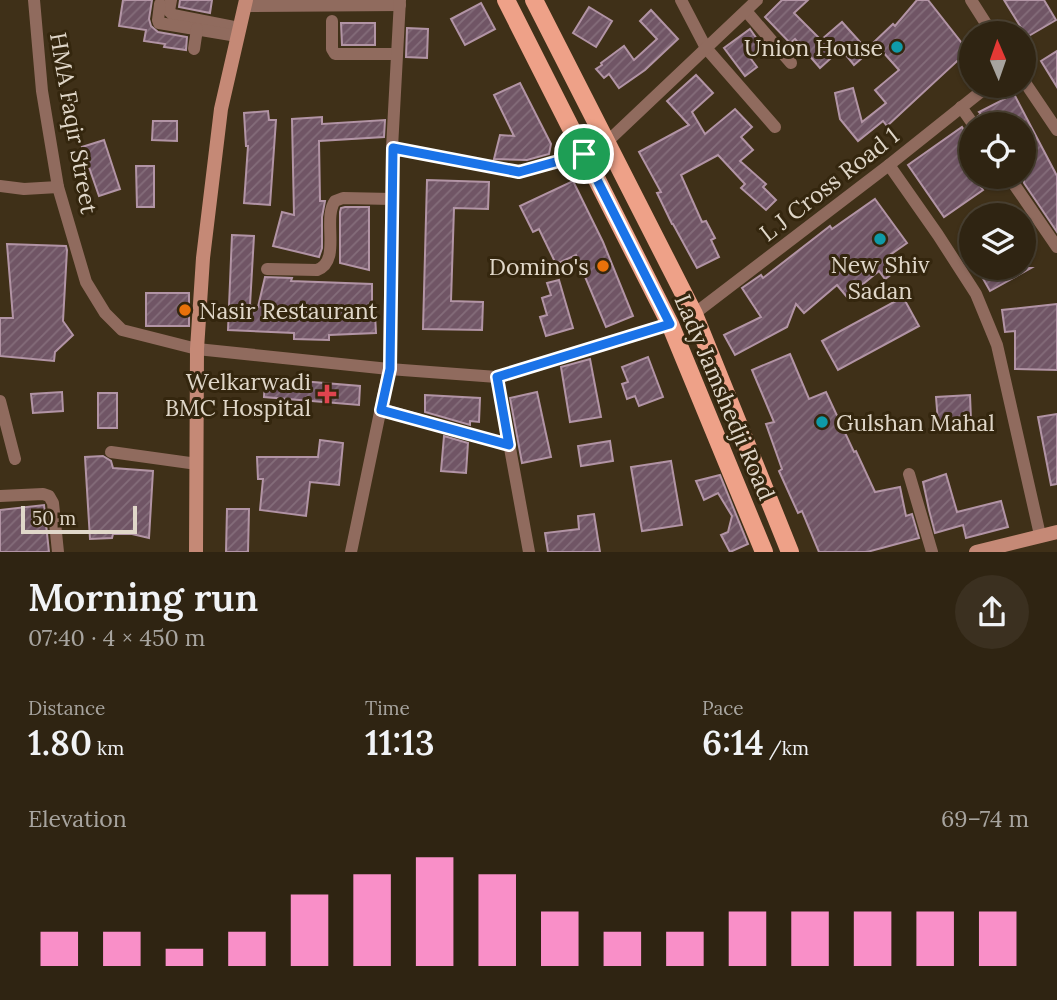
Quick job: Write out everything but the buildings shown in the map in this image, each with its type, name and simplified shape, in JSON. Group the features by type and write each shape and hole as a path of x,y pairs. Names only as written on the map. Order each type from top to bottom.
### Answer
{"main road":[{"name":"Lady Jamshedji Road","path":"506,0 670,324 764,552"},
{"name":"Lady Jamshedji Road","path":"534,0 694,314 790,552"}],"street":[{"name":"HMA Faqir Street","path":"34,0 42,91 58,187 86,282 105,313 122,330 197,349 497,377"},
{"path":"681,0 706,48 775,127"},
{"path":"608,141 757,0"},
{"path":"971,0 984,21"},
{"path":"165,2 159,23 238,32"},
{"path":"165,2 171,15 238,32"},
{"path":"195,552 197,349 203,258 221,110 245,3 400,2 393,148 390,369 351,552"},
{"path":"746,11 791,63"},
{"path":"332,20 334,53 397,54"},
{"path":"194,49 197,29"},
{"name":"L J Cross Road 1","path":"694,314 973,98"},
{"path":"1035,98 1057,130"},
{"path":"961,107 965,112"},
{"path":"393,148 519,172 584,154"},
{"path":"889,165 970,284 987,319 997,345 1040,535"},
{"path":"0,186 24,190 58,187"},
{"path":"1017,189 1057,247"},
{"path":"267,269 317,270 326,265 330,255 330,210 335,201 343,198 392,199"},
{"path":"529,552 497,377 670,324"},
{"path":"0,406 15,458"},
{"path":"381,410 509,445"},
{"path":"111,452 197,464"},
{"path":"909,474 932,552"},
{"path":"0,496 49,496 53,503 58,552"},
{"path":"976,552 1057,531"}],"place":[{"name":"Union House","path":"897,47"},
{"name":"New Shiv Sadan","path":"880,239"},
{"name":"Domino's","path":"603,266"},
{"name":"Nasir Restaurant","path":"185,310"},
{"name":"Welkarwadi BMC Hospital","path":"327,394"},
{"name":"Gulshan Mahal","path":"822,422"}],"route":[{"path":"393,148 519,172 584,154 670,324 497,377 509,445 381,410 390,369 393,148"}]}
